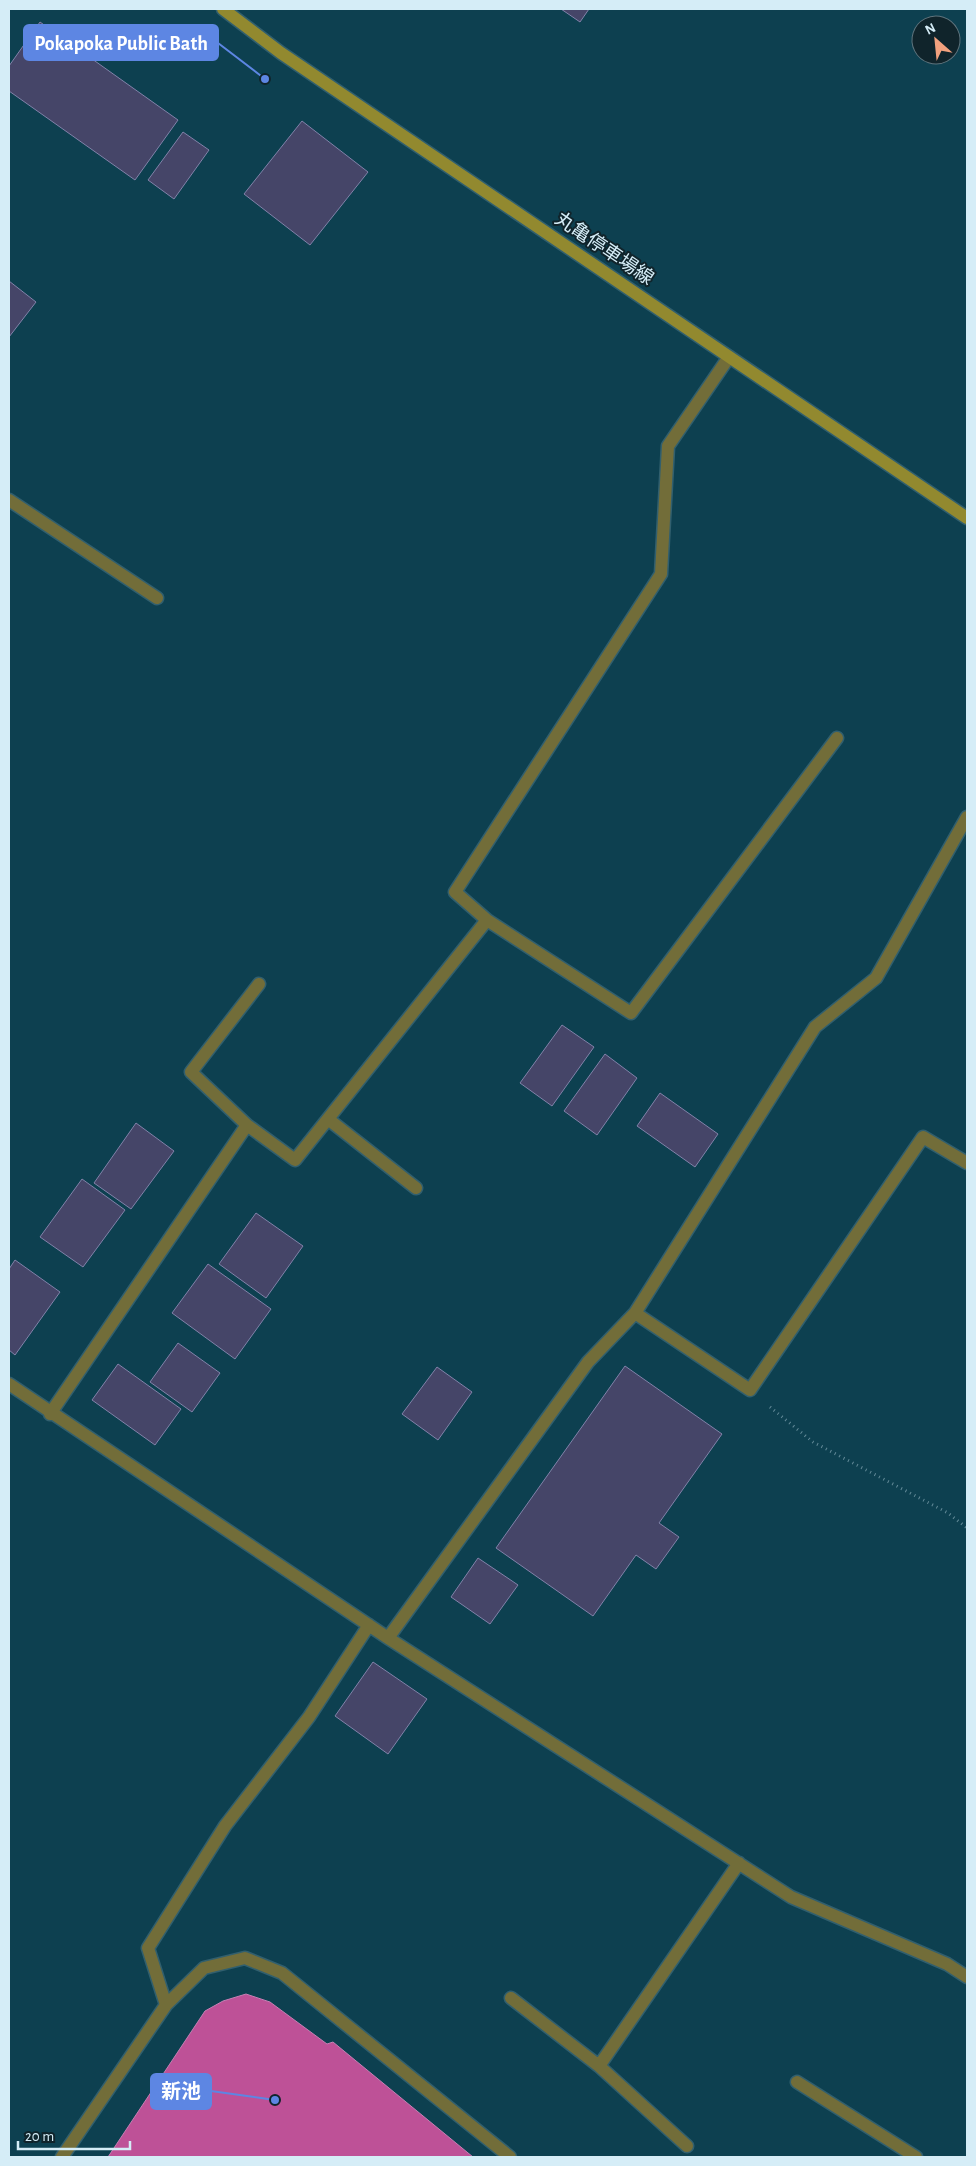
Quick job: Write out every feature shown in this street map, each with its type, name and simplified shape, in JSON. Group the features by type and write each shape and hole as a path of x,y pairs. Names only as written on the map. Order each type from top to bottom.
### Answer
{"main road":[{"name":"丸亀停車場線","path":"223,9 282,53 967,518"}],"street":[{"path":"729,357 668,446 661,574 455,892 487,920 631,1013 837,738"},
{"path":"9,500 157,598"},
{"path":"388,1638 588,1362 635,1313 814,1027 876,978 967,817"},
{"path":"259,984 191,1072 246,1125 295,1160 487,920"},
{"path":"328,1119 416,1188"},
{"path":"50,1414 246,1125"},
{"path":"635,1313 750,1390 923,1137 967,1163"},
{"path":"9,1384 50,1414 368,1625 791,1897 947,1964 967,1977"},
{"path":"166,2005 148,1948 225,1826 310,1717 368,1625"},
{"path":"599,2066 739,1863"},
{"path":"62,2157 166,2005 204,1968 245,1958 282,1973 510,2157"},
{"path":"511,1998 599,2066 686,2146"},
{"path":"797,2082 916,2157"}],"path":[{"path":"750,1390 813,1442 948,1513 967,1528"}],"shaded area":[{"path":"246,1994 270,2002 327,2044 333,2042 473,2157 108,2157 205,2011 223,2001"}],"building":[{"path":"561,9 589,9 580,22"},
{"path":"40,22 178,120 135,180 9,91 9,66"},
{"path":"302,121 368,172 310,245 244,194"},
{"path":"183,132 209,150 174,199 148,180"},
{"path":"9,281 36,302 9,337"},
{"path":"562,1025 594,1047 552,1106 520,1083"},
{"path":"605,1054 637,1078 597,1135 564,1111"},
{"path":"660,1093 718,1134 695,1167 637,1126"},
{"path":"136,1123 174,1151 131,1209 94,1183"},
{"path":"82,1179 125,1210 83,1267 40,1237"},
{"path":"256,1213 303,1246 266,1298 219,1264"},
{"path":"15,1260 60,1292 15,1355 9,1350 9,1269"},
{"path":"208,1264 271,1309 235,1359 172,1313"},
{"path":"178,1343 220,1373 192,1412 150,1382"},
{"path":"118,1364 181,1409 155,1445 92,1400"},
{"path":"625,1366 722,1434 659,1523 679,1537 656,1569 636,1555 593,1616 496,1548"},
{"path":"437,1367 472,1392 438,1440 402,1414"},
{"path":"478,1558 518,1585 490,1624 451,1597"},
{"path":"373,1662 427,1699 388,1754 335,1716"}],"place":[{"name":"Pokapoka Public Bath","path":"265,79"},
{"name":"新池","path":"275,2100"}]}
